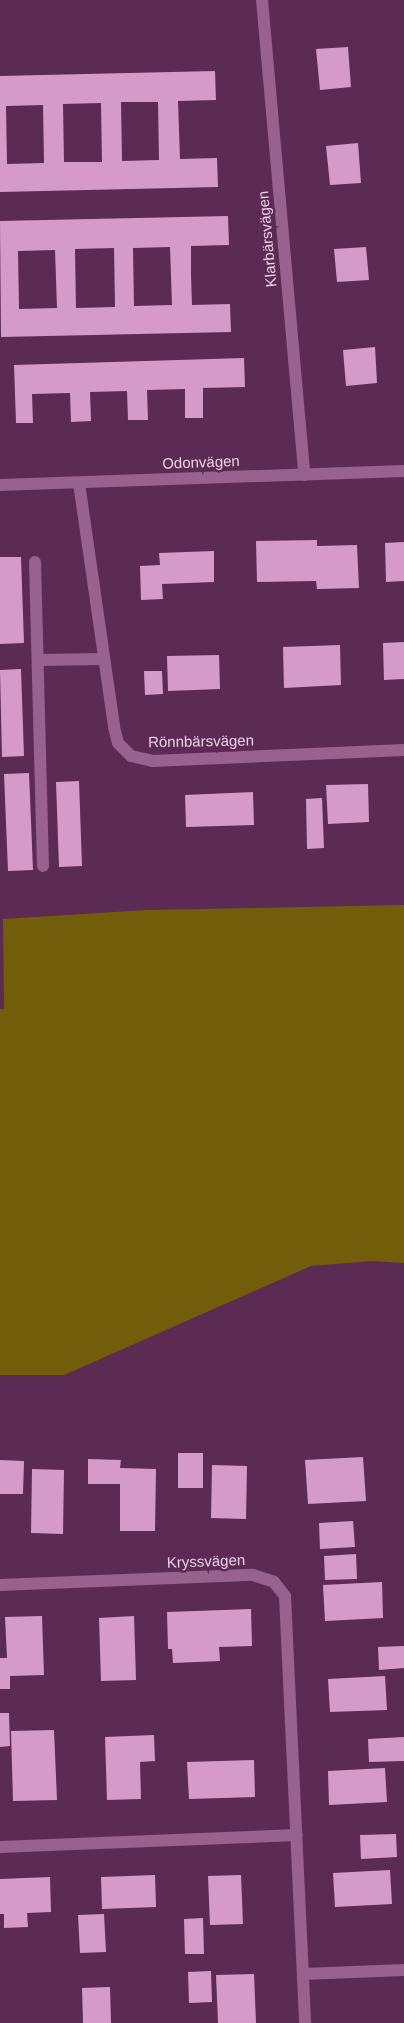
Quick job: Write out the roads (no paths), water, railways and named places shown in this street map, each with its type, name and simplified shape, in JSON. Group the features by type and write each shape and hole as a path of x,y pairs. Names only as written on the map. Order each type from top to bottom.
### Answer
{"street":[{"name":"Klarbärsvägen","path":"262,0 304,475"},
{"name":"Odonvägen","path":"0,485 404,471"},
{"name":"Rönnbärsvägen","path":"79,483 103,659 118,744 131,756 152,761 404,750"},
{"path":"35,562 43,866"},
{"path":"38,660 103,659"},
{"name":"Kryssvägen","path":"0,1585 253,1575 274,1582 285,1596 305,2023"},
{"path":"0,1847 297,1836"},
{"path":"304,1974 404,1970"}]}
